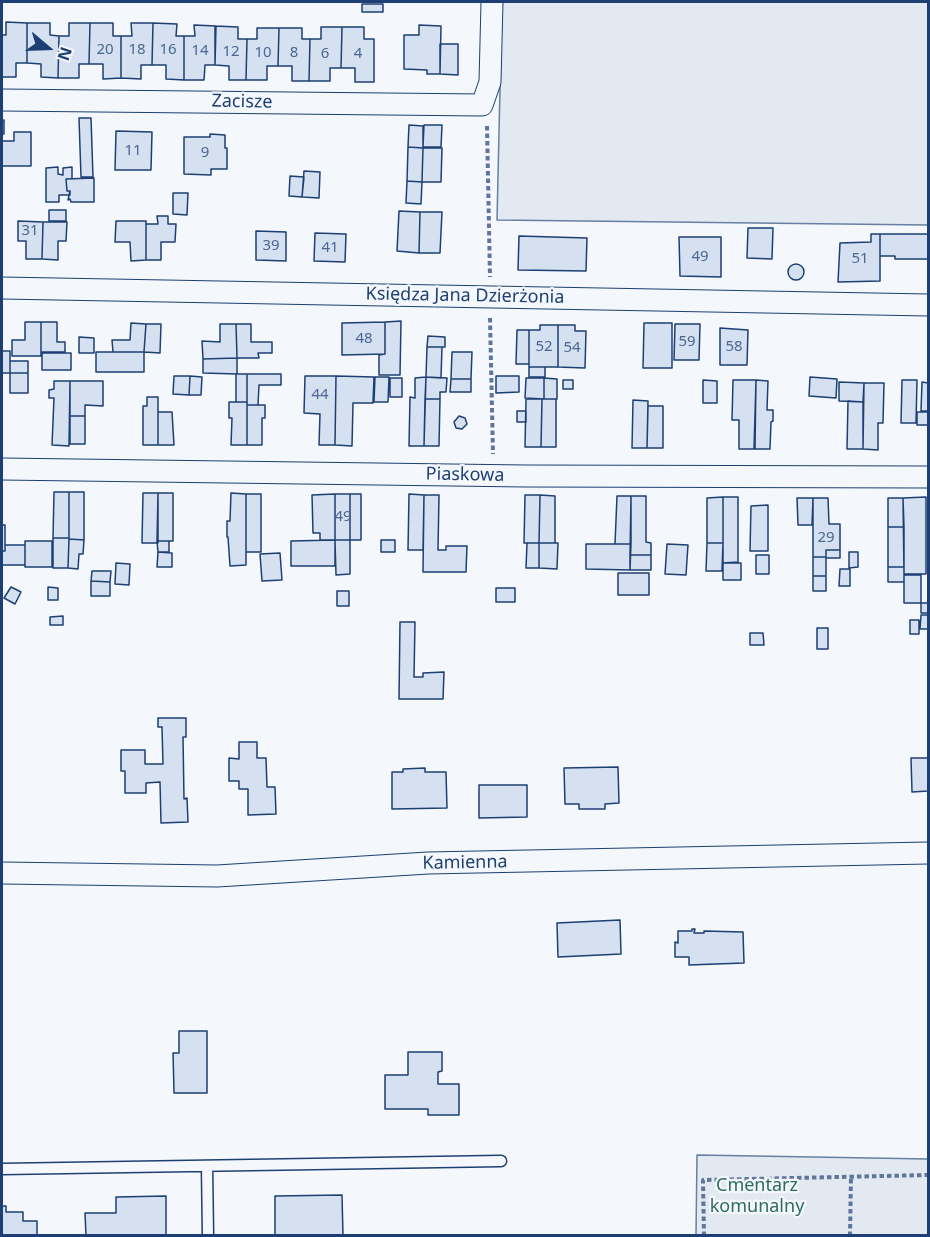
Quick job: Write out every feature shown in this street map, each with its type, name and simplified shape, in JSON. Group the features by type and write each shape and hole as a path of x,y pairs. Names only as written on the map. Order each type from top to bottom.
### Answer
{"street":[{"name":"Zacisze","path":"2,100 482,105 490,82 492,2"},
{"name":"Księdza Jana Dzierżonia","path":"2,288 928,305"},
{"name":"Piaskowa","path":"2,469 526,476 928,477"},
{"name":"Kamienna","path":"2,873 217,876 428,863 928,854"}],"lane":[{"path":"2,1169 501,1161"},
{"path":"207,1166 208,1236"}],"path":[{"path":"704,1236 703,1180 928,1175"},
{"path":"850,1236 851,1176"}],"green space":[{"path":"502,2 928,2 928,225 497,220"},
{"name":"Cmentarz komunalny","path":"697,1155 928,1159 928,1235 696,1235"}],"building":[{"path":"362,4 383,4 383,12 362,12"},
{"path":"6,22 27,23 27,63 16,63 16,77 2,77 2,35 6,35"},
{"path":"27,23 50,23 50,35 59,36 58,78 41,77 41,64 27,63"},
{"path":"69,23 90,23 89,64 79,64 79,78 58,78 59,36 69,36"},
{"path":"90,23 113,23 113,36 121,36 121,78 103,79 103,64 89,64"},
{"path":"131,23 153,23 152,65 141,65 141,79 121,78 121,36 132,36"},
{"path":"153,23 177,24 176,36 184,36 184,80 166,79 166,65 152,65"},
{"path":"194,25 216,26 215,65 205,65 204,80 184,80 184,36 195,36"},
{"path":"419,25 441,26 440,74 427,74 427,70 404,69 404,35 419,35"},
{"path":"215,26 238,27 238,39 247,39 246,80 229,80 229,66 215,65"},
{"path":"321,27 342,27 341,68 330,68 330,81 309,81 310,39 321,39"},
{"path":"342,27 364,27 364,39 374,39 374,82 355,82 355,68 341,68"},
{"path":"257,28 279,28 278,66 267,66 267,80 246,80 247,39 257,39"},
{"path":"279,28 302,28 302,39 310,39 309,81 292,81 292,66 278,66"},
{"path":"440,44 458,44 458,75 440,74"},
{"path":"79,118 91,118 93,177 81,177"},
{"path":"2,120 4,120 4,134 2,134"},
{"path":"409,125 423,126 423,148 408,147"},
{"path":"424,125 442,125 441,147 423,147"},
{"path":"116,131 152,132 151,170 115,170"},
{"path":"14,132 31,132 31,166 2,166 2,141 14,141"},
{"path":"210,134 225,135 227,169 211,169 211,175 184,174 184,137 210,137"},
{"path":"408,147 423,148 422,182 407,181"},
{"path":"423,148 442,148 441,182 422,182"},
{"path":"58,167 58,174 63,175 63,168 72,167 72,179 66,179 67,191 70,191 70,195 59,195 59,202 46,202 46,168"},
{"path":"304,171 320,172 319,198 302,197"},
{"path":"290,176 304,177 302,197 289,196"},
{"path":"94,178 94,202 68,200 70,191 67,191 66,179"},
{"path":"407,181 422,182 421,204 406,203"},
{"path":"173,193 188,193 187,215 173,214"},
{"path":"49,210 66,210 66,221 49,221"},
{"path":"399,211 420,212 419,253 397,251"},
{"path":"420,212 442,212 440,253 419,253"},
{"path":"157,216 168,216 168,224 176,224 175,242 161,242 161,260 146,260 146,224 158,224"},
{"path":"18,221 43,222 42,259 26,259 26,241 18,241"},
{"path":"116,221 146,221 146,260 131,261 130,242 115,242"},
{"path":"43,222 67,222 66,241 58,241 58,260 42,259"},
{"path":"748,228 773,228 772,259 747,258"},
{"path":"256,231 286,232 286,261 256,260"},
{"path":"315,233 346,234 345,262 314,261"},
{"path":"871,234 880,234 880,281 838,282 840,243 871,242"},
{"path":"880,234 928,234 928,259 895,259 895,256 880,256"},
{"path":"519,236 587,238 586,271 518,270"},
{"path":"679,237 721,237 721,277 680,276"},
{"path":"796,264 802,266 804,272 802,278 796,280 790,278 788,272 790,266"},
{"path":"401,321 400,375 379,375 379,355 385,354 385,322"},
{"path":"25,322 41,322 41,356 12,356 12,340 25,340"},
{"path":"41,322 57,322 57,342 65,342 65,352 41,352"},
{"path":"385,322 385,354 342,355 342,323"},
{"path":"131,323 146,324 144,352 113,352 112,340 130,340"},
{"path":"644,323 672,323 672,368 643,368"},
{"path":"146,324 161,324 160,353 144,352"},
{"path":"220,324 236,324 237,358 203,359 202,341 220,342"},
{"path":"236,324 251,324 251,342 272,342 272,353 258,353 259,358 237,358"},
{"path":"675,324 700,324 699,360 674,360"},
{"path":"540,325 558,325 558,367 529,367 529,330 540,330"},
{"path":"558,325 575,325 575,331 586,331 585,368 558,367"},
{"path":"720,328 748,330 747,365 720,365"},
{"path":"517,330 529,330 529,364 516,364"},
{"path":"428,336 445,337 445,347 427,347"},
{"path":"79,337 94,338 94,353 79,353"},
{"path":"427,347 442,347 441,378 426,377"},
{"path":"2,351 10,351 10,373 2,373"},
{"path":"96,352 144,352 144,372 96,372"},
{"path":"452,352 472,352 471,379 451,379"},
{"path":"42,353 71,353 71,370 42,370"},
{"path":"237,358 237,374 203,373 203,359"},
{"path":"10,361 28,361 28,373 10,373"},
{"path":"529,367 545,367 545,377 529,377"},
{"path":"10,373 28,373 28,393 10,393"},
{"path":"236,374 247,374 247,402 236,402"},
{"path":"247,374 281,374 281,385 259,385 258,405 247,405"},
{"path":"174,376 190,376 189,395 173,394"},
{"path":"190,376 202,377 201,395 189,395"},
{"path":"305,376 336,376 335,445 319,445 320,414 304,413"},
{"path":"336,376 374,377 373,403 353,403 352,446 335,445"},
{"path":"496,376 519,376 519,392 496,393"},
{"path":"375,377 389,377 388,402 374,402"},
{"path":"426,377 424,446 409,446 410,397 415,398 415,378"},
{"path":"426,377 447,378 446,392 440,392 440,399 425,399"},
{"path":"810,377 837,379 836,398 809,396"},
{"path":"390,378 402,378 402,397 390,397"},
{"path":"526,378 544,378 544,399 525,398"},
{"path":"544,378 557,379 557,399 544,399"},
{"path":"451,379 471,379 471,392 450,392"},
{"path":"563,380 573,380 573,389 563,389"},
{"path":"703,380 717,381 717,403 703,403"},
{"path":"733,380 756,380 754,449 739,449 739,420 732,420"},
{"path":"756,380 768,381 767,410 773,410 770,449 755,449"},
{"path":"902,380 917,380 916,423 901,423"},
{"path":"54,381 70,381 69,446 52,445 54,398 49,398 49,390 54,389"},
{"path":"70,381 103,381 103,406 85,405 85,416 70,416"},
{"path":"839,382 864,383 863,402 839,401"},
{"path":"922,382 928,383 928,411 921,411"},
{"path":"864,383 884,383 883,423 878,423 878,450 863,449"},
{"path":"147,397 158,397 158,445 143,445 143,406 147,406"},
{"path":"425,399 440,399 439,446 424,446"},
{"path":"526,399 542,399 541,447 525,447"},
{"path":"542,399 556,399 556,447 541,447"},
{"path":"633,400 648,401 647,448 632,448"},
{"path":"848,401 863,402 863,449 847,449"},
{"path":"229,402 247,402 247,445 231,445 232,418 229,418"},
{"path":"247,405 265,405 265,418 262,418 262,445 247,445"},
{"path":"648,406 663,406 663,448 647,448"},
{"path":"517,411 526,411 526,422 517,422"},
{"path":"158,412 172,412 174,445 158,445"},
{"path":"917,412 928,412 928,425 917,425"},
{"path":"70,416 85,416 85,444 70,444"},
{"path":"459,416 465,418 467,424 462,429 456,428 454,422"},
{"path":"54,492 69,492 69,538 53,538"},
{"path":"69,492 84,492 84,540 69,539"},
{"path":"143,493 158,493 158,543 142,543"},
{"path":"158,493 173,493 173,541 157,541"},
{"path":"231,493 246,494 246,565 230,566 227,521 230,521"},
{"path":"246,494 261,494 261,552 246,552"},
{"path":"335,494 350,494 350,540 335,540"},
{"path":"335,494 335,540 320,540 320,533 313,533 312,495"},
{"path":"350,494 361,494 361,540 350,540"},
{"path":"409,494 424,495 423,550 408,550"},
{"path":"424,495 439,495 438,550 446,550 446,546 467,546 466,572 423,572"},
{"path":"525,495 540,495 539,543 524,543"},
{"path":"540,495 555,496 555,543 539,543"},
{"path":"617,496 631,496 631,544 615,544"},
{"path":"631,496 646,496 646,542 651,543 651,555 630,555"},
{"path":"723,497 738,497 738,562 723,563"},
{"path":"723,497 723,543 707,543 707,498"},
{"path":"926,497 926,574 904,574 903,498"},
{"path":"797,498 813,498 812,525 798,525"},
{"path":"813,498 828,498 829,524 840,524 840,550 826,550 826,557 813,557"},
{"path":"888,498 903,498 904,527 888,527"},
{"path":"768,505 768,551 750,551 751,506"},
{"path":"2,525 5,525 5,551 2,551"},
{"path":"888,527 904,527 904,567 888,567"},
{"path":"53,538 69,538 68,568 53,568"},
{"path":"69,539 84,540 83,554 79,554 78,569 68,568"},
{"path":"335,540 335,566 291,566 291,541"},
{"path":"335,540 350,540 350,574 336,575"},
{"path":"381,540 395,540 395,552 381,552"},
{"path":"25,541 52,541 52,567 25,567"},
{"path":"157,541 169,541 169,552 158,552"},
{"path":"527,543 539,543 539,568 526,568"},
{"path":"539,543 558,543 557,569 539,568"},
{"path":"707,543 723,543 722,571 706,571"},
{"path":"586,544 631,544 630,570 586,569"},
{"path":"667,544 688,545 686,575 665,574"},
{"path":"5,545 25,545 25,565 2,565 2,551 5,551"},
{"path":"826,550 840,550 840,558 826,558"},
{"path":"158,552 172,553 172,567 157,567"},
{"path":"849,552 858,552 858,567 849,568"},
{"path":"280,553 282,580 262,581 260,554"},
{"path":"630,555 651,555 651,570 630,570"},
{"path":"756,555 769,555 769,574 756,574"},
{"path":"813,557 826,557 826,576 813,576"},
{"path":"116,563 130,564 129,585 115,584"},
{"path":"723,563 741,563 741,580 723,580"},
{"path":"888,567 904,567 904,582 888,582"},
{"path":"840,569 850,569 850,586 839,586"},
{"path":"92,571 111,571 110,582 91,581"},
{"path":"618,573 649,573 649,595 618,595"},
{"path":"904,575 921,575 921,603 904,603"},
{"path":"813,576 826,576 826,591 813,591"},
{"path":"91,581 110,582 110,596 91,596"},
{"path":"11,587 21,592 15,604 4,598"},
{"path":"48,587 58,588 58,600 48,600"},
{"path":"496,588 515,588 515,602 496,602"},
{"path":"337,591 349,591 349,606 337,606"},
{"path":"921,603 928,603 928,613 921,613"},
{"path":"921,615 928,615 928,629 920,629"},
{"path":"63,616 63,625 50,625 50,617"},
{"path":"910,620 919,620 919,634 910,634"},
{"path":"400,622 415,622 414,677 423,677 423,673 444,672 443,699 399,699"},
{"path":"817,628 828,628 828,649 817,649"},
{"path":"750,633 763,633 764,645 750,645"},
{"path":"158,718 186,718 186,737 183,737 184,799 187,798 188,822 161,823 160,782 146,783 146,793 125,793 125,771 121,771 121,750 145,750 145,764 163,764 162,727 158,727"},
{"path":"239,742 257,742 257,758 266,758 267,787 275,787 276,814 248,815 248,789 239,789 239,781 229,781 229,758 239,759"},
{"path":"911,758 928,758 928,791 912,792"},
{"path":"618,767 619,803 605,804 605,809 579,809 579,804 565,804 564,768"},
{"path":"425,768 425,772 446,772 447,808 392,809 392,772"},
{"path":"479,785 527,785 527,817 479,818"},
{"path":"620,920 621,954 558,957 557,923"},
{"path":"695,929 694,933 743,932 744,963 689,965 689,957 675,957 678,931 692,931"},
{"path":"179,1031 207,1031 207,1093 174,1093 173,1053 179,1053"},
{"path":"408,1052 442,1052 442,1071 438,1072 438,1084 459,1084 459,1115 428,1115 428,1109 385,1109 385,1075 408,1075"},
{"path":"342,1195 343,1236 275,1236 275,1196"},
{"path":"166,1196 166,1236 86,1236 85,1213 116,1213 116,1197"},
{"path":"2,1206 6,1206 6,1212 23,1212 23,1221 37,1221 37,1236 2,1236"}]}
